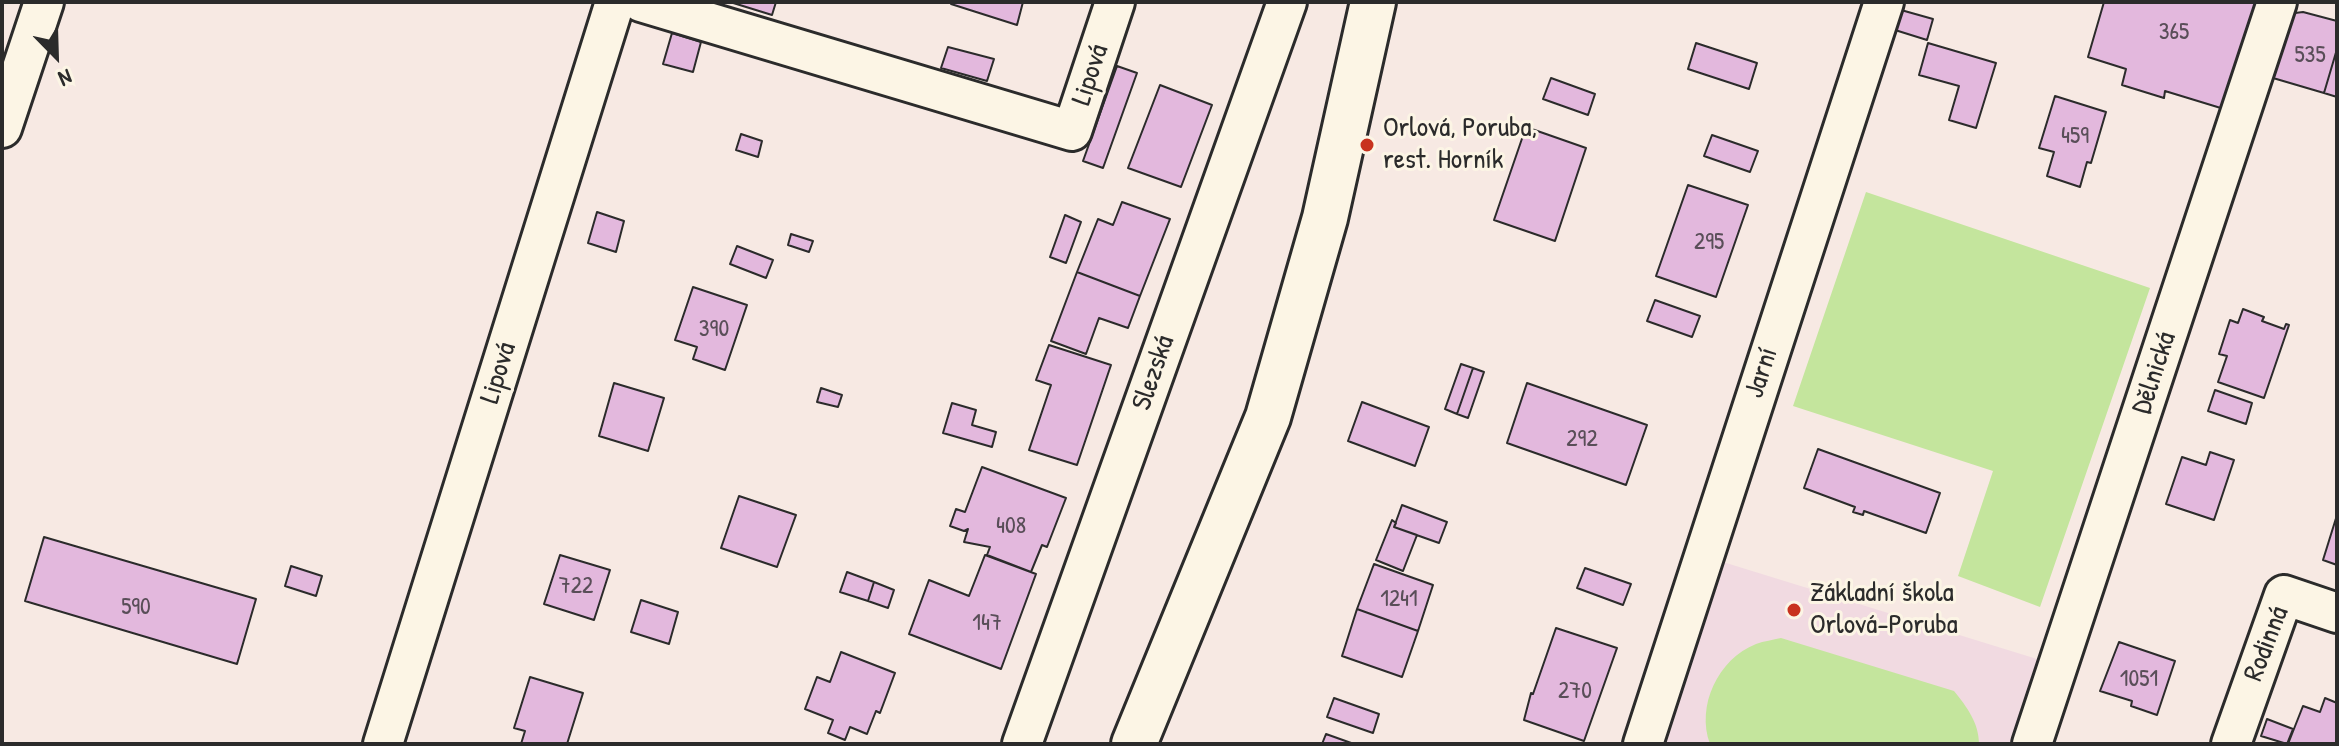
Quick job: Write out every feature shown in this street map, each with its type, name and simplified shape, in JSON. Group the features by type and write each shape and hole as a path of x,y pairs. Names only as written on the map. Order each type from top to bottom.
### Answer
{"street":[{"path":"2,128 44,2"},
{"name":"Lipová","path":"383,744 615,2"},
{"name":"Lipová","path":"641,2 1072,131 1115,2"},
{"name":"Slezská","path":"1022,744 1287,2"},
{"path":"1134,744 1268,417 1325,218 1373,2"},
{"name":"Jarní","path":"1643,744 1884,2"},
{"name":"Dělnická","path":"2032,744 2277,2"},
{"name":"Rodinná","path":"2231,744 2284,595 2337,613"}],"shaded area":[{"name":"Základní škola Orlová-Poruba","path":"1723,562 2037,659 2011,744 1666,744"}],"green space":[{"path":"1866,192 2150,288 2040,607 1958,576 1993,471 1793,406"},
{"path":"1781,638 1954,691 1975,722 1979,744 1710,744 1706,729 1708,700 1721,672 1743,651"}],"building":[{"path":"730,2 776,2 772,15"},
{"path":"951,2 1023,2 1017,25"},
{"path":"2104,2 2256,2 2224,109 2165,91 2164,98 2122,85 2126,69 2088,57"},
{"path":"1901,10 1933,19 1927,40 1895,30"},
{"path":"2303,12 2337,21 2337,49 2324,93 2273,78 2289,20 2295,13"},
{"path":"672,33 701,42 693,72 663,64"},
{"path":"1696,43 1757,63 1749,89 1688,69"},
{"path":"1928,43 1996,63 1976,128 1949,120 1959,86 1919,75"},
{"path":"948,47 994,59 987,81 941,68"},
{"path":"2337,49 2337,97 2324,93"},
{"path":"1117,66 1137,73 1103,168 1083,161"},
{"path":"1551,78 1595,94 1588,115 1543,99"},
{"path":"1160,85 1212,105 1181,187 1128,168"},
{"path":"2055,96 2106,112 2091,163 2087,162 2080,187 2047,176 2054,152 2039,148"},
{"path":"1526,127 1586,148 1555,241 1494,220"},
{"path":"741,134 762,141 758,157 736,150"},
{"path":"1712,135 1758,151 1750,172 1704,156"},
{"path":"1688,185 1748,205 1716,297 1656,276"},
{"path":"1122,202 1170,219 1140,296 1077,272 1098,219 1113,225"},
{"path":"597,212 624,221 616,252 588,243"},
{"path":"1065,215 1081,222 1066,263 1050,257"},
{"path":"791,234 813,241 809,252 788,245"},
{"path":"737,246 773,260 766,278 730,264"},
{"path":"1077,272 1140,296 1128,328 1099,318 1086,354 1051,341"},
{"path":"693,287 747,305 725,370 693,359 697,347 675,340"},
{"path":"1655,300 1700,316 1692,337 1647,321"},
{"path":"2243,309 2264,317 2262,321 2284,329 2286,324 2289,325 2264,398 2218,382 2227,356 2219,354 2230,320 2238,323"},
{"path":"1049,345 1111,365 1077,465 1029,450 1051,385 1036,380"},
{"path":"1461,364 1473,368 1457,414 1445,409"},
{"path":"1473,368 1484,372 1468,418 1457,414"},
{"path":"614,383 664,398 648,451 599,436"},
{"path":"1527,383 1647,425 1626,485 1507,443"},
{"path":"821,388 842,395 838,407 817,402"},
{"path":"2215,390 2252,403 2246,424 2208,411"},
{"path":"1362,402 1429,427 1415,466 1348,441"},
{"path":"952,403 976,410 972,425 996,432 992,447 943,433"},
{"path":"1818,449 1940,493 1926,533 1864,511 1863,515 1853,512 1855,507 1804,488"},
{"path":"2210,452 2234,460 2214,520 2166,504 2182,457 2206,465"},
{"path":"982,467 1066,498 1047,547 1042,545 1031,572 987,555 990,547 964,542 968,529 964,531 950,526 956,509 965,512"},
{"path":"739,496 796,515 777,567 721,548"},
{"path":"1402,505 1447,522 1439,543 1394,527"},
{"path":"2337,515 2337,565 2323,560"},
{"path":"1392,520 1396,523 1394,527 1417,535 1403,571 1376,560"},
{"path":"44,537 256,599 237,664 25,601"},
{"path":"560,555 610,570 594,620 544,604"},
{"path":"985,555 1036,574 1001,669 909,634 929,580 969,596"},
{"path":"1374,564 1433,585 1418,631 1357,609"},
{"path":"291,566 322,576 316,596 285,586"},
{"path":"1585,568 1631,584 1623,605 1577,588"},
{"path":"847,572 874,582 868,601 840,592"},
{"path":"874,582 894,590 888,608 868,601"},
{"path":"641,600 678,612 669,644 631,632"},
{"path":"1357,609 1418,631 1402,677 1342,656"},
{"path":"1556,628 1617,648 1584,741 1524,720"},
{"path":"2119,642 2175,661 2157,715 2131,706 2132,701 2100,691"},
{"path":"841,652 895,673 880,713 876,711 867,734 850,727 845,740 828,733 833,720 805,709 817,677 830,682"},
{"path":"530,677 583,693 567,744 521,744 525,731 514,728"},
{"path":"1334,698 1379,714 1373,733 1327,717"},
{"path":"2325,698 2337,703 2337,744 2288,744 2303,706 2320,712"},
{"path":"2267,719 2293,729 2287,744 2261,736"},
{"path":"1326,734 1354,744 1322,744"}],"place":[{"name":"Orlová, Poruba, rest. Horník","path":"1367,145"},
{"name":"Základní škola Orlová-Poruba","path":"1794,610"}]}
